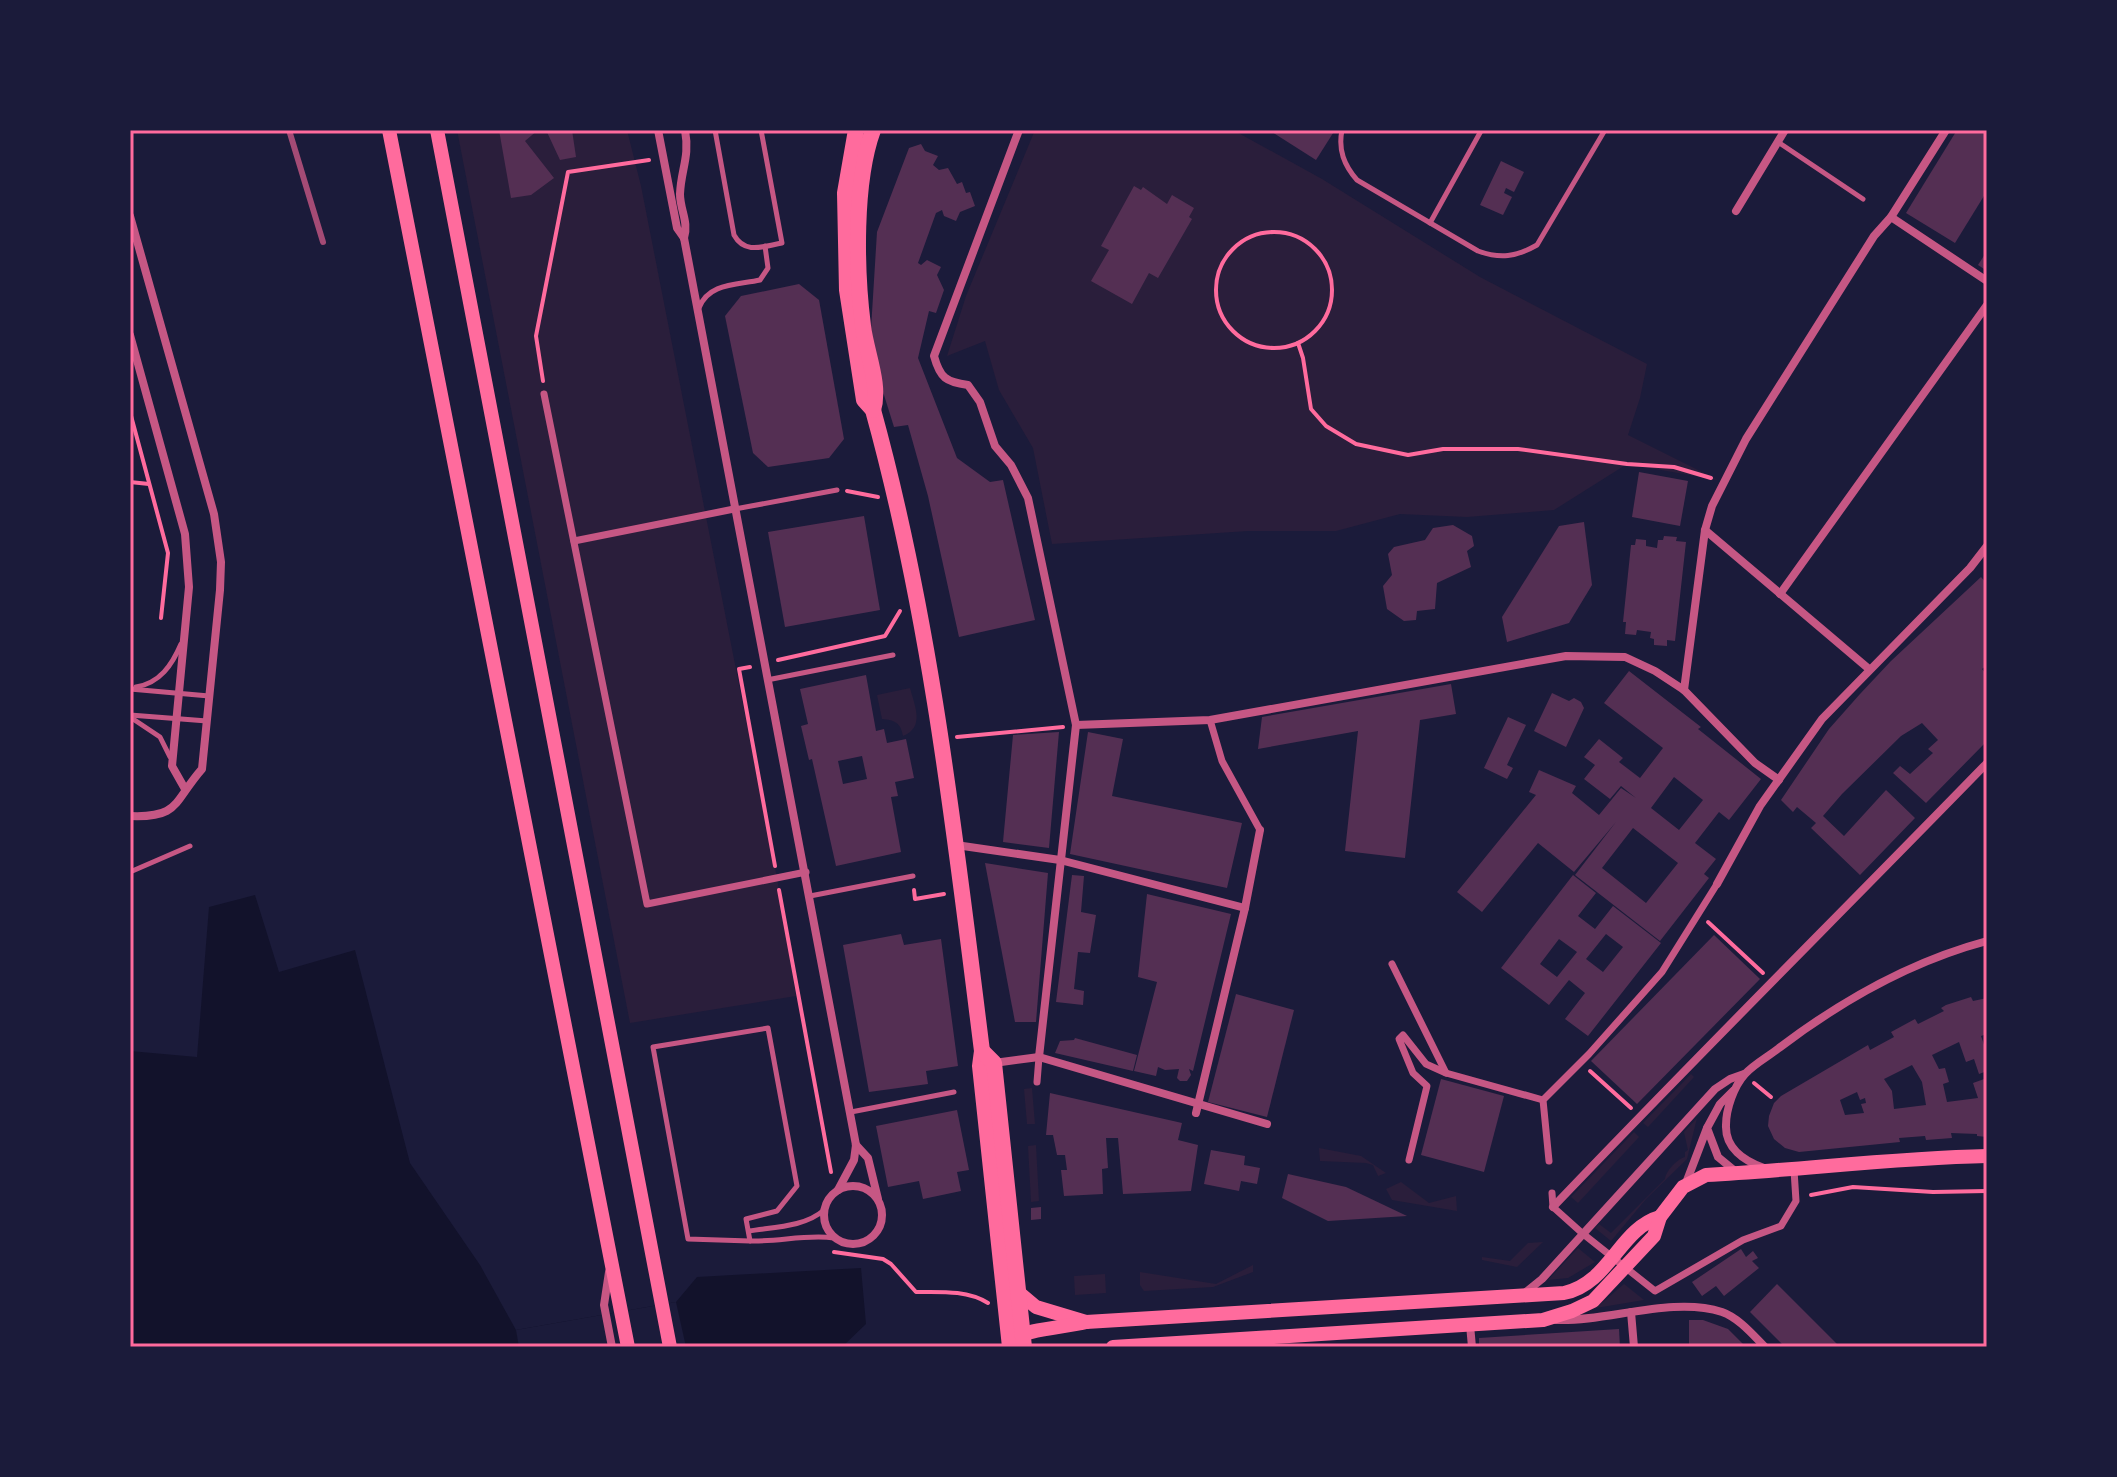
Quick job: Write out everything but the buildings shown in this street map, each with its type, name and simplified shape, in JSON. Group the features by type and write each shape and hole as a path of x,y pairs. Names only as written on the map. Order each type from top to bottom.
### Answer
{"highway":[{"path":"856,130 845,193 847,290 864,400 873,410"},
{"path":"873,130 862,175 859,257 862,324 877,397 873,410 887,496 928,649 988,1057 1023,1340"},
{"path":"988,1057 981,1077 1010,1347"}],"main road":[{"path":"389,130 628,1347"},
{"path":"437,130 670,1347"},
{"path":"1113,1347 1282,1342 1543,1320 1593,1301 1654,1236 1660,1217 1683,1187 1706,1175 1934,1157 1987,1156"},
{"path":"1010,1347 1014,1339 1023,1340 1086,1322 1577,1290 1590,1282 1645,1221 1660,1217"},
{"path":"1017,1291 1036,1307 1086,1322"}],"street":[{"path":"658,130 677,228 684,238 851,1112 856,1145 851,1168 838,1190 827,1200 824,1220 834,1238 853,1244 872,1237 882,1219 868,1158 856,1145"},
{"path":"684,238 687,227 680,196 689,149 685,130"},
{"path":"1019,130 934,356 939,374 948,382 968,385 980,402 995,446 1011,465 1028,498 1076,725 1037,1082"},
{"path":"1736,211 1785,130"},
{"path":"1684,690 1705,530 1712,506 1746,439 1874,236 1891,217 1946,130"},
{"path":"130,216 214,514 220,576 202,769 175,807 167,813 130,816"},
{"path":"1891,217 1987,281"},
{"path":"1780,594 1987,305"},
{"path":"130,335 185,534 188,555 189,587 172,766 185,789"},
{"path":"544,394 647,904 806,872"},
{"path":"574,541 734,509"},
{"path":"1705,530 1869,669"},
{"path":"1543,1100 1662,972 1717,884 1760,806 1822,719 1970,568 1987,546"},
{"path":"1076,725 1210,720 1566,656 1625,657 1655,671 1684,690 1755,763 1779,780"},
{"path":"1197,1108 1245,908 1260,830 1222,761 1210,720"},
{"path":"1553,1207 1639,1115 1774,982 1987,763"},
{"path":"956,845 1060,860 1245,908"},
{"path":"1520,1295 1542,1279 1715,1089 1745,1074 1802,1030 1847,1002 1911,969 1987,941"},
{"path":"1392,964 1446,1073"},
{"path":"1409,1160 1427,1086 1413,1073 1399,1039 1403,1035 1426,1064 1446,1073 1543,1100"},
{"path":"988,1057 1039,1057 1197,1108 1267,1124"},
{"path":"1683,1187 1693,1169 1701,1139 1720,1104 1745,1074"},
{"path":"1736,1088 1726,1122 1730,1144 1744,1159 1775,1171"},
{"path":"1543,1100 1549,1161"},
{"path":"1707,1128 1718,1157 1738,1173"},
{"path":"1655,1291 1743,1240 1781,1226 1796,1201 1794,1170"},
{"path":"838,1190 852,1185 862,1187 878,1200"},
{"path":"1552,1193 1553,1207 1655,1291"},
{"path":"611,1263 604,1305 612,1347"},
{"path":"1655,1291 1655,1310"},
{"path":"1543,1320 1566,1321 1687,1308 1724,1312 1765,1347"},
{"path":"1631,1312 1634,1347"},
{"path":"1470,1325 1472,1347"}],"lane":[{"path":"715,130 736,240 748,248 782,243 761,130"},
{"path":"1342,130 1342,154 1357,180 1478,251 1508,257 1537,245 1605,130"},
{"path":"1430,223 1481,131"},
{"path":"1778,142 1863,199"},
{"path":"698,313 700,303 713,289 760,280 768,268 765,246"},
{"path":"734,509 837,490"},
{"path":"130,689 143,686 167,670 183,640"},
{"path":"767,680 893,655"},
{"path":"130,689 210,696"},
{"path":"130,716 207,721"},
{"path":"130,716 160,737 172,766"},
{"path":"130,872 190,846"},
{"path":"810,896 913,876"},
{"path":"750,1241 746,1219 777,1211 797,1186 768,1028 653,1047 688,1239 780,1242 819,1236 834,1238"},
{"path":"851,1112 954,1092"},
{"path":"749,1231 804,1222 824,1210"}],"path":[{"path":"544,394 536,336 568,172 664,158"},
{"path":"1279,232 1306,240 1325,261 1331,273 1333,287 1328,315 1310,337 1298,343 1284,348 1256,345 1232,331 1218,306 1217,278 1221,265 1239,243 1251,236 1279,232"},
{"path":"1298,343 1311,409 1326,426 1356,444 1408,455 1443,449 1518,449 1627,464 1674,467 1724,482"},
{"path":"130,412 168,553 161,618"},
{"path":"130,482 149,484"},
{"path":"876,484 887,496"},
{"path":"837,490 887,496"},
{"path":"831,1175 739,669 885,636 903,605"},
{"path":"942,738 1076,725"},
{"path":"913,876 915,899 962,891"},
{"path":"1699,913 1774,982"},
{"path":"1581,1062 1639,1115"},
{"path":"1796,1201 1818,1192 1853,1187 1933,1192 1987,1191"},
{"path":"819,1236 822,1245 842,1255 869,1256 891,1264 916,1292 961,1293 979,1297 990,1304"}],"shaded area":[{"path":"457,130 627,130 641,186 777,878 796,996 630,1023"},
{"path":"1035,130 1233,130 1322,179 1480,277 1647,364 1628,435 1718,480 1627,464 1554,510 1467,517 1400,514 1336,531 1248,531 1052,544 1033,448 999,390 985,341 947,356 966,296"},
{"path":"910,688 917,716 914,727 903,736 897,723 882,719 877,695"},
{"path":"255,895 279,972 355,950 410,1163 480,1265 516,1330 676,1302 697,1277 861,1268 866,1324 842,1347 130,1347 130,1051 197,1057 209,907"},
{"path":"1691,1074 1694,1077 1648,1127 1643,1123"},
{"path":"1032,1088 1035,1124 1027,1124 1024,1089"},
{"path":"1697,1118 1687,1159 1646,1199 1611,1241 1595,1228 1599,1224 1611,1233 1665,1179 1672,1166 1685,1157 1688,1150 1684,1132"},
{"path":"1634,1132 1639,1137 1578,1203 1571,1197"},
{"path":"1036,1145 1039,1201 1031,1202 1028,1146"},
{"path":"1319,1148 1361,1156 1386,1173 1378,1176 1373,1165 1366,1163 1320,1161"},
{"path":"1401,1182 1429,1203 1456,1196 1457,1211 1392,1200 1386,1189"},
{"path":"1543,1242 1517,1267 1482,1260 1482,1257 1510,1261 1528,1243"},
{"path":"1578,1248 1595,1262 1568,1278 1548,1280"},
{"path":"1253,1265 1253,1272 1213,1287 1144,1291 1140,1285 1140,1272 1216,1284"},
{"path":"1105,1274 1106,1293 1075,1295 1074,1276"},
{"path":"1624,1284 1644,1300 1596,1308"}],"pier":[{"path":"676,1302 686,1347 519,1347 516,1330"}],"railway":[{"path":"289,130 323,242"}]}
